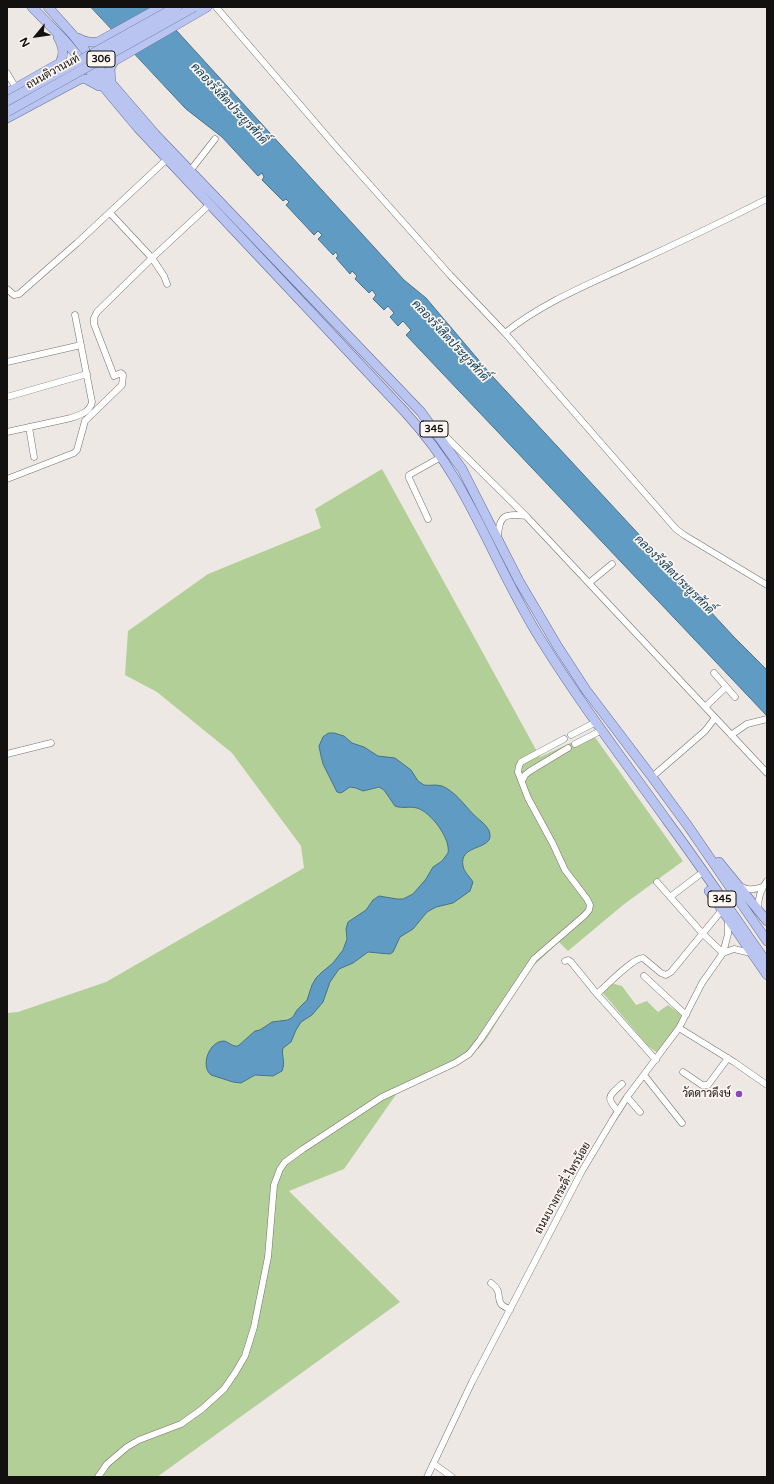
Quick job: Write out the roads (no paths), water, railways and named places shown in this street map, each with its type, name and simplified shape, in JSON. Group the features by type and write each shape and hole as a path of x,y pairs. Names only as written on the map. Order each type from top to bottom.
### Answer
{"main road":[{"name":"345","path":"32,7 421,412 462,469 519,581 558,647 586,690 688,826 767,941"},
{"path":"45,7 60,20"},
{"name":"345","path":"48,7 73,35 108,87 166,160 405,412 441,457 465,498 512,590 559,669 767,963"},
{"name":"ถนนติวานนท์","path":"73,35 82,41 90,43 98,42 162,7"},
{"name":"ถนนติวานนท์","path":"7,101 176,7"},
{"name":"306","path":"176,7 182,14 186,15 195,10"},
{"name":"ถนนติวานนท์","path":"7,112 195,10 207,7"},
{"name":"ถนนติวานนท์","path":"7,118 80,79 86,79 108,87 110,68 114,61 125,53 175,25 195,10"},
{"name":"ถนนติวานนท์","path":"7,93 55,67 62,59 63,48 53,28"},
{"path":"29,81 41,99"},
{"path":"688,826 767,921"},
{"path":"677,835 699,875 767,976"}],"street":[{"path":"216,7 338,150 505,333 676,529 767,585"},
{"path":"7,73 16,88"},
{"path":"190,171 215,139"},
{"path":"7,289 14,296 19,294 166,160"},
{"path":"505,333 522,319 542,307 577,289 699,234 767,198"},
{"path":"7,479 74,453 77,450 85,421 122,385 123,382 122,374 115,376 112,372 94,324 94,318 97,312 209,204"},
{"path":"110,212 152,258 164,276 167,284"},
{"path":"7,432 71,418 87,411 91,406 92,402 75,316"},
{"path":"7,362 81,345"},
{"path":"7,397 87,374"},
{"path":"421,412 526,516 767,773"},
{"path":"29,427 34,457"},
{"path":"428,519 409,475 441,457"},
{"path":"498,539 498,524 501,519 508,515 526,516"},
{"path":"589,583 612,564"},
{"path":"714,673 735,697"},
{"path":"705,707 726,687"},
{"path":"652,777 705,731 715,718"},
{"path":"731,735 747,724 767,720"},
{"path":"571,736 596,722"},
{"path":"575,744 602,730"},
{"path":"98,1477 107,1464 127,1447 139,1440 181,1424 202,1409 224,1389 236,1374 245,1356 254,1327 268,1257 274,1185 280,1169 285,1162 382,1097 455,1063 469,1054 534,959 585,915 590,905 560,862 553,844 528,798 518,772 518,766 521,762 564,739"},
{"path":"7,754 51,743"},
{"path":"522,781 525,775 530,771 568,748"},
{"path":"670,897 699,875"},
{"path":"734,880 742,887 749,889 762,887"},
{"path":"758,909 758,901 762,887 767,881"},
{"path":"657,882 722,953 734,948 751,953"},
{"path":"597,994 631,963 640,958 643,958 661,973 666,975 671,972 722,910"},
{"name":"ถนนบางกระดี่-ไทรน้อย","path":"427,1477 472,1382 582,1171 627,1097 656,1060 678,1028 702,983 722,953 728,934 728,919"},
{"path":"565,961 568,960 571,962 597,994 656,1060"},
{"path":"644,976 686,1015"},
{"path":"678,1028 728,1058 767,1085"},
{"path":"683,1072 702,1085 708,1085 728,1058"},
{"path":"644,1076 682,1123"},
{"path":"618,1111 610,1103 610,1096 622,1084"},
{"path":"627,1097 640,1112"},
{"path":"491,1283 496,1287 499,1293 502,1305 510,1310"},
{"path":"434,1464 452,1477"}],"water":[{"name":"คลองรังสิตประยูรศักดิ์","path":"91,7 155,7 404,280 426,298 493,377 734,637 767,670 767,716 406,335 411,330 403,321 398,326 390,317 394,313 388,306 384,310 373,299 376,295 372,290 369,293 355,279 357,276 352,271 350,274 336,258 338,256 336,252 333,255 318,239 322,235 318,231 314,235 286,205 289,202 286,199 283,201 262,180 264,177 262,173 258,176 222,137 186,109"},
{"path":"329,733 344,736 352,743 364,747 378,756 395,758 411,770 418,781 424,785 439,785 447,789 456,795 474,815 485,824 489,830 490,837 484,844 465,854 463,859 463,866 473,882 470,891 453,903 436,907 427,912 413,929 400,937 393,952 390,954 368,952 353,963 339,969 330,982 323,1002 312,1015 301,1022 291,1042 283,1048 284,1065 282,1071 273,1076 255,1075 241,1083 233,1082 211,1075 208,1071 206,1060 210,1049 219,1042 224,1041 234,1046 238,1046 255,1031 260,1030 272,1022 288,1020 293,1017 297,1010 307,1000 316,978 333,963 343,950 347,939 346,929 348,922 366,910 373,900 379,896 403,899 413,894 426,879 433,867 442,861 448,853 446,841 434,820 417,808 395,806 384,790 379,787 363,791 350,787 341,793 337,792 323,764 319,746 323,737"}],"place":[{"name":"วัดดาวดึงษ์","path":"739,1094"}]}
